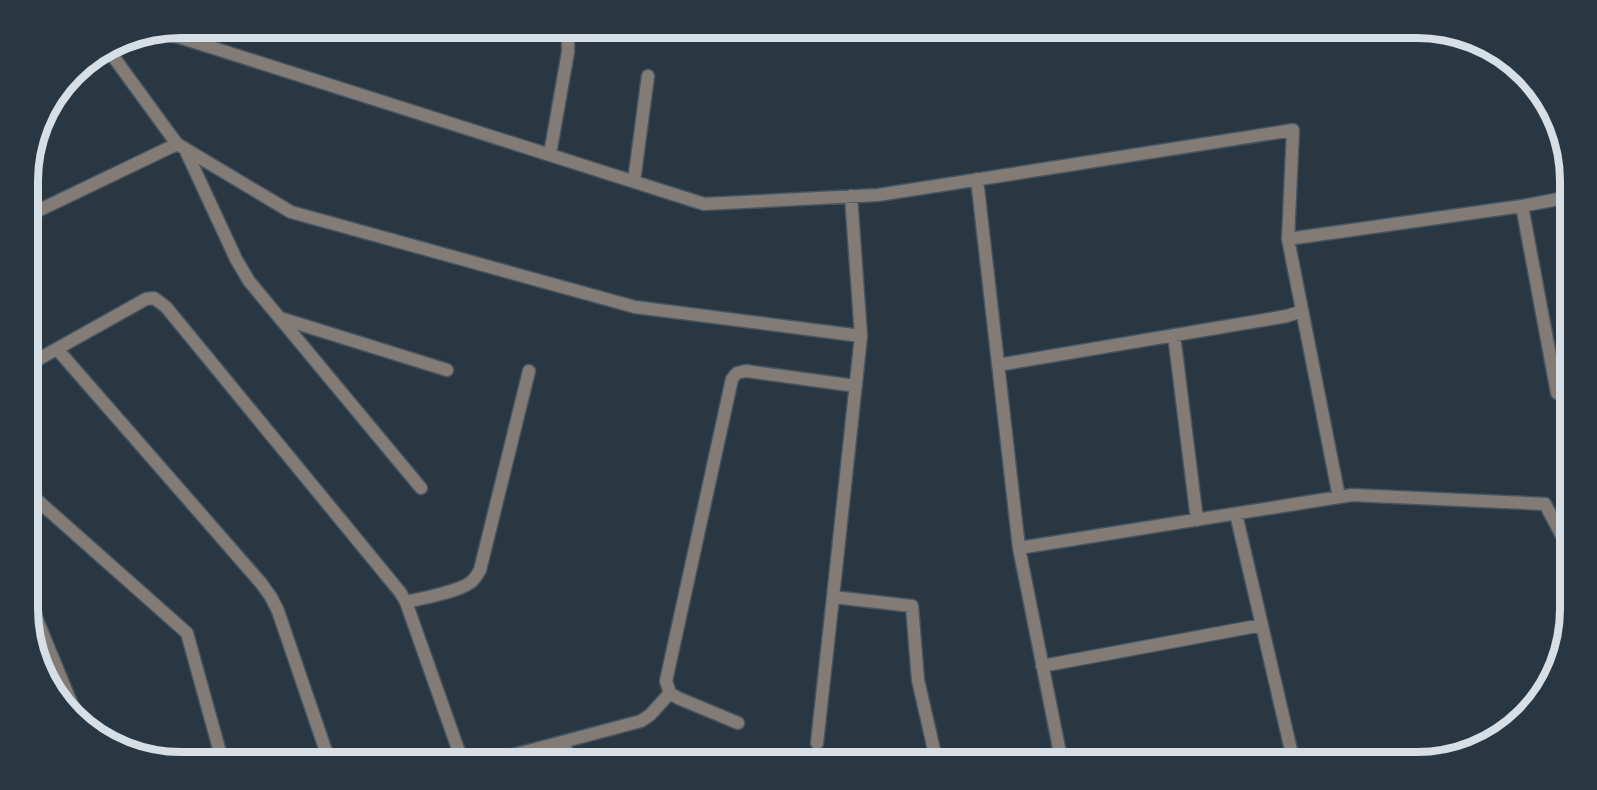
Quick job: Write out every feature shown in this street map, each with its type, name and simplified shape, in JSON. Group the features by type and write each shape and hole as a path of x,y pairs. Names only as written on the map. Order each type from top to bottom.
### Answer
{"street":[{"path":"182,38 704,204 878,195 1293,130 1288,240 1339,497"},
{"path":"550,154 568,51 568,38"},
{"path":"112,55 181,147 249,281 421,488"},
{"path":"634,181 648,76"},
{"path":"38,211 181,147"},
{"path":"181,147 291,212 635,307 861,336"},
{"path":"977,179 1019,548 1060,752"},
{"path":"817,743 861,336 851,196"},
{"path":"1288,240 1560,199"},
{"path":"1522,206 1557,393 1560,392"},
{"path":"38,359 146,299 154,298 160,301 392,580 406,602 459,752"},
{"path":"998,365 1302,311"},
{"path":"280,318 447,370"},
{"path":"1174,335 1197,520"},
{"path":"57,349 261,583 278,611 326,752"},
{"path":"406,602 460,588 470,583 480,570 529,370"},
{"path":"738,723 678,698 670,693 666,681 732,379 737,373 746,371 856,386"},
{"path":"1019,548 1352,495 1545,504 1560,532"},
{"path":"38,501 187,633 220,752"},
{"path":"1236,514 1291,752"},
{"path":"833,597 912,606 918,680 934,752"},
{"path":"39,624 70,700"},
{"path":"1042,666 1262,625"},
{"path":"525,752 641,721 650,715 670,693"},
{"path":"563,742 567,752"}]}
